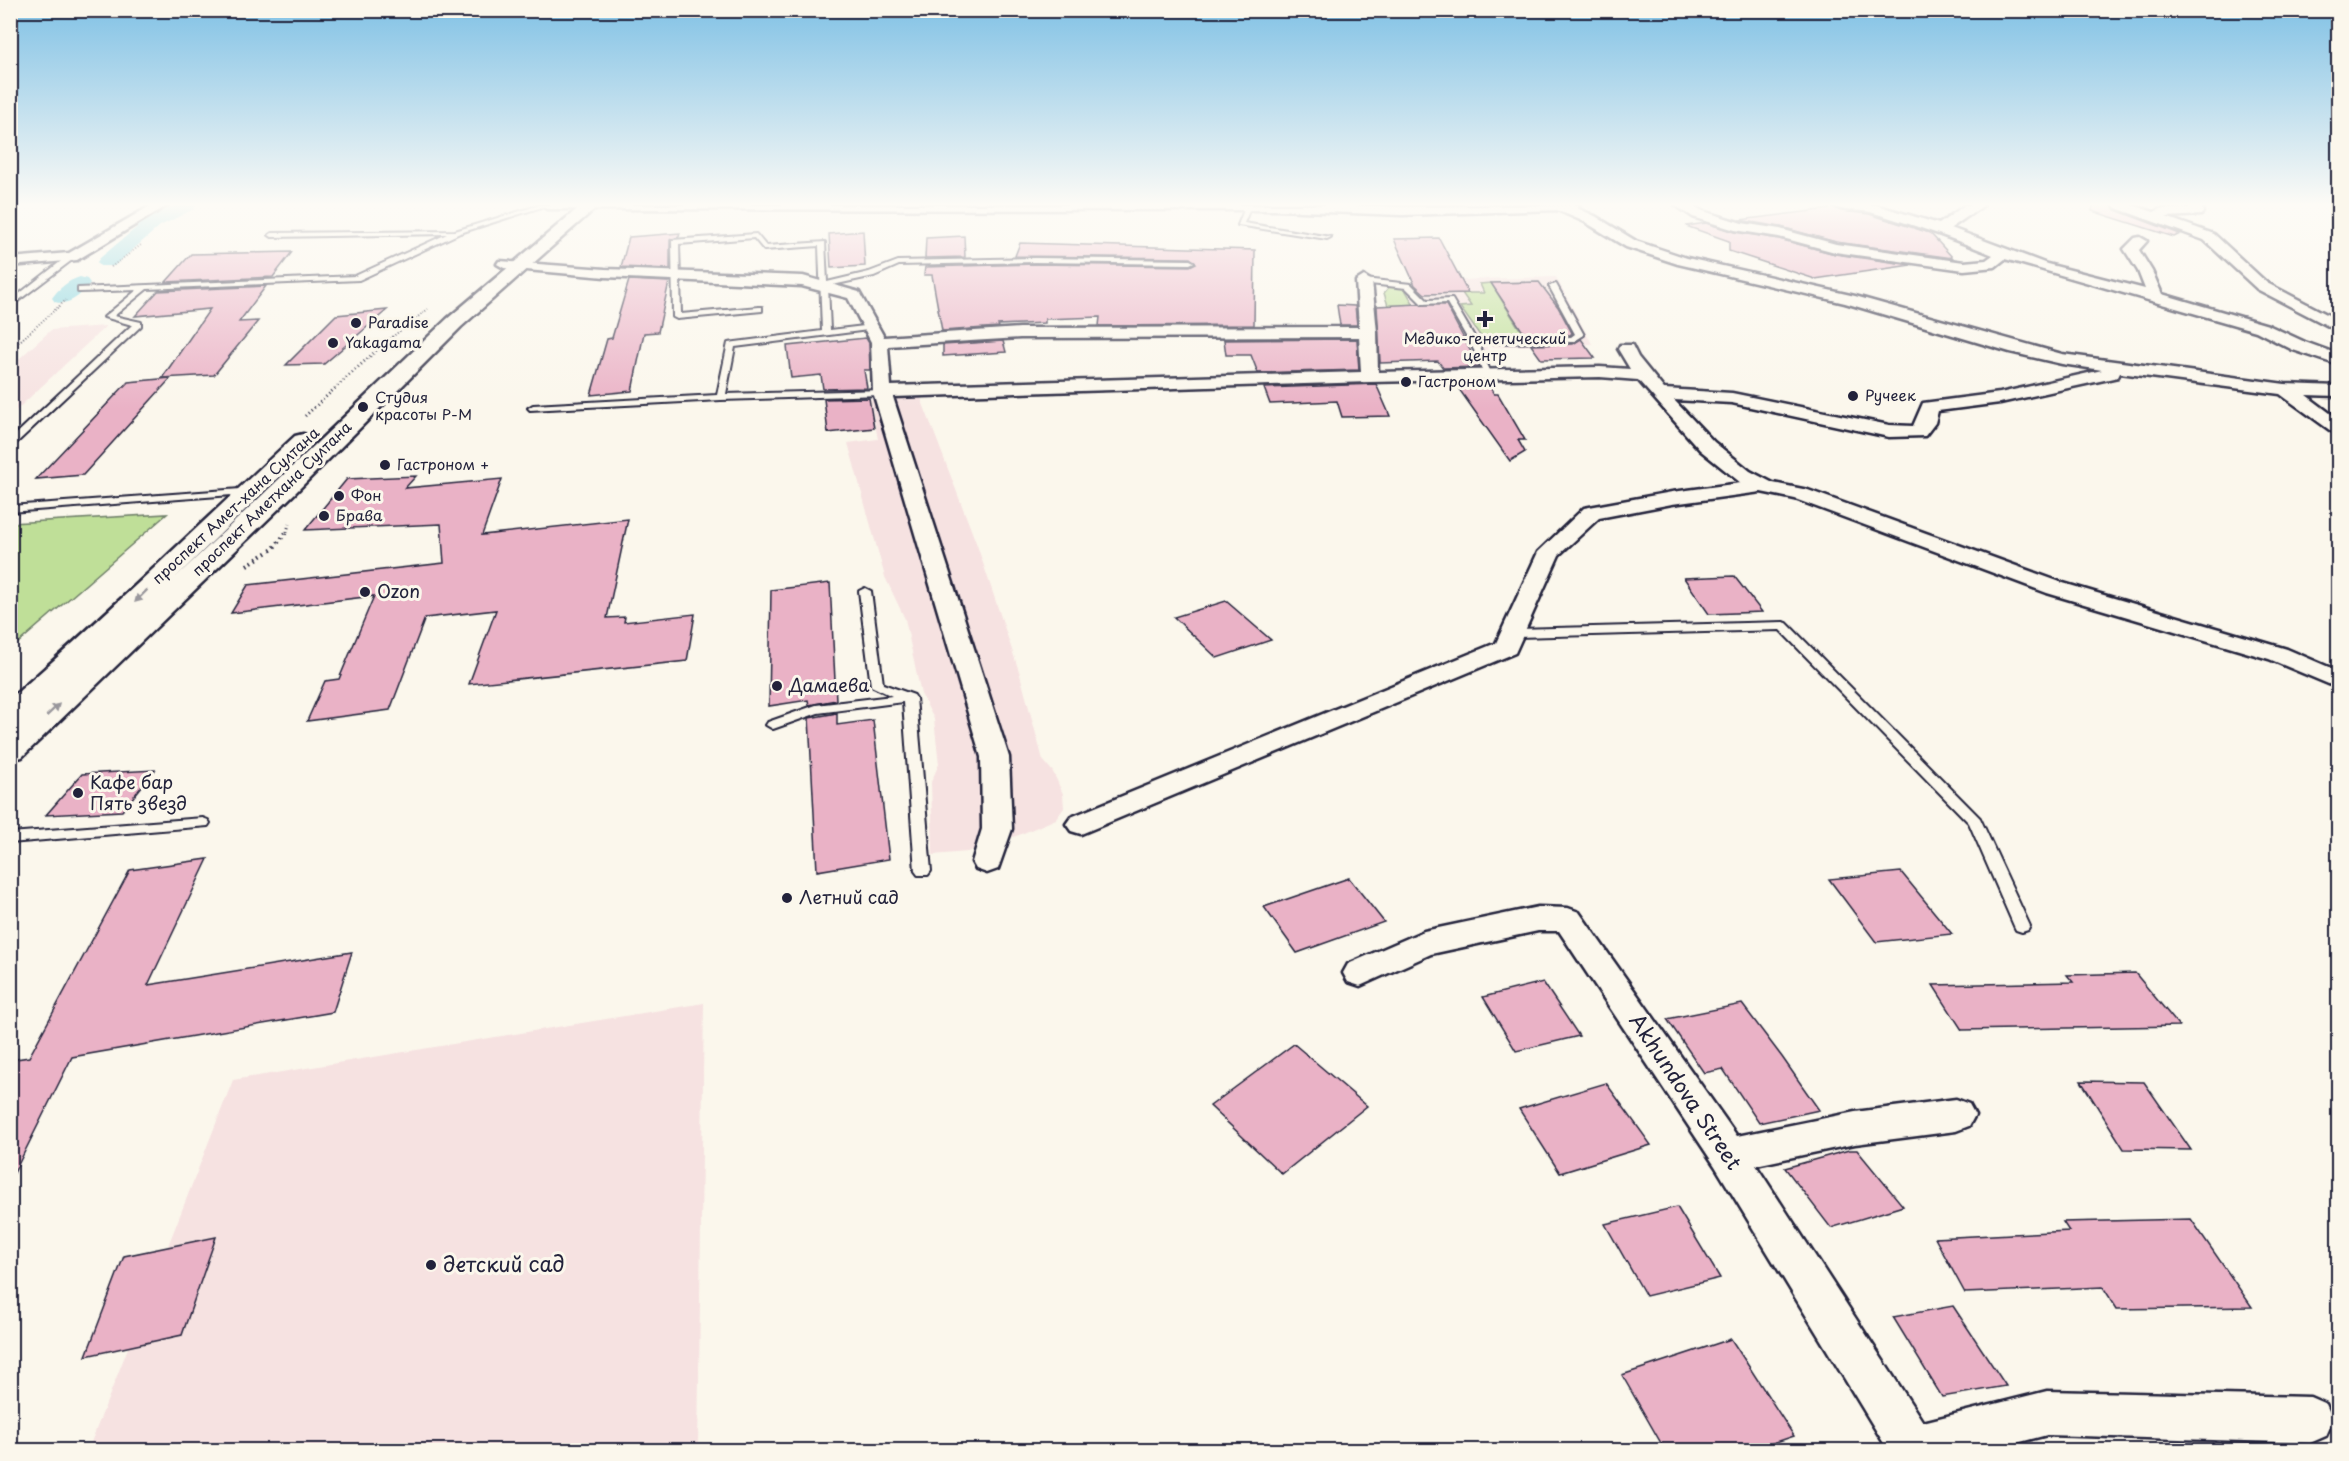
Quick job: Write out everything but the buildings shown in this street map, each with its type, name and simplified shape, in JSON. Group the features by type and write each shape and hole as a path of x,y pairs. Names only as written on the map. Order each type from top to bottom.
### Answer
{"main road":[{"name":"проспект Амет-хана Султана","path":"10,716 100,636 249,491 348,400 502,273"},
{"name":"проспект Аметхана Султана","path":"10,750 285,489 504,273"}],"street":[{"path":"609,273 803,281 854,295 876,334 882,392 995,758 997,829 987,862"},
{"path":"1738,273 1849,298 2016,348 2062,359 2285,389 2338,391"},
{"path":"2070,273 2262,328 2299,346 2338,360"},
{"path":"2146,273 2156,298"},
{"path":"2246,273 2262,286 2338,326"},
{"path":"1364,281 1369,332 1370,377"},
{"path":"876,334 1369,332"},
{"path":"1626,349 1643,375 1678,416 1729,465 1762,486"},
{"path":"1660,394 1732,398 1889,431 1918,432 1926,423 1930,407 2000,398 2128,369"},
{"path":"882,392 1370,377 1600,372 1643,375"},
{"path":"2285,389 2338,427"},
{"path":"1081,824 1506,648 1549,552 1592,513 1672,498 1762,486 1802,494 2055,588 2278,654 2338,680"},
{"name":"Akhundova Street","path":"1360,973 1424,943 1538,919 1568,920 1728,1154 1913,1449"},
{"path":"1728,1154 1855,1128 1956,1115"},
{"path":"1913,1449 2047,1413 2310,1420"}],"lane":[{"path":"10,305 51,273"},
{"path":"81,290 356,278 367,273"},
{"path":"823,273 826,334"},
{"path":"824,285 873,273"},
{"path":"675,276 677,317 759,309"},
{"path":"1364,281 1408,286 1425,302 1449,302 1473,341 1488,375"},
{"path":"1473,341 1573,339 1580,334 1553,286"},
{"path":"10,446 138,324 108,317 144,288"},
{"path":"721,397 731,345 826,334 876,334"},
{"path":"533,408 721,397 882,392"},
{"path":"10,509 285,489"},
{"path":"865,591 877,686 909,698"},
{"path":"1513,633 1783,626 1975,821 2022,926"},
{"path":"773,725 816,709 909,698"},
{"path":"909,698 923,871"},
{"path":"10,838 203,823"}],"path":[{"path":"10,350 51,312 81,290"}],"shaded area":[{"name":"Медико-генетический центр","path":"1556,277 1592,344 1487,347 1488,350 1470,350 1384,293 1389,287 1477,279"},
{"path":"106,326 11,415 11,366 51,330"},
{"path":"919,393 977,545 1019,671 1043,760 1053,772 1063,794 1064,808 1056,819 1019,835 967,852 933,855 931,782 939,764 934,719 921,694 905,619 885,577 848,443 878,439 870,399"},
{"name":"детский сад","path":"704,1003 698,1450 88,1450 233,1080"}],"green space":[{"path":"1491,283 1519,328 1571,327 1572,333 1568,337 1481,337 1460,307 1471,306 1462,293 1484,293 1480,284"},
{"path":"1403,286 1419,313 1399,341 1384,293 1389,287"},
{"path":"167,514 11,649 11,523"}],"waterway":[{"path":"62,298 80,283"}],"place":[{"name":"Медико-генетический центр","path":"1485,319"},
{"name":"Paradise","path":"356,323"},
{"name":"Yakagama","path":"333,343"},
{"name":"Гастроном","path":"1406,382"},
{"name":"Ручеек","path":"1853,396"},
{"name":"Студия красоты Р-М","path":"363,407"},
{"name":"Гастроном +","path":"385,465"},
{"name":"Фон","path":"339,496"},
{"name":"Брава","path":"324,516"},
{"name":"Ozon","path":"365,592"},
{"name":"Дамаева","path":"777,686"},
{"name":"Кафе бар Пять звезд","path":"78,793"},
{"name":"Летний сад","path":"787,898"},
{"name":"детский сад","path":"431,1265"}]}
